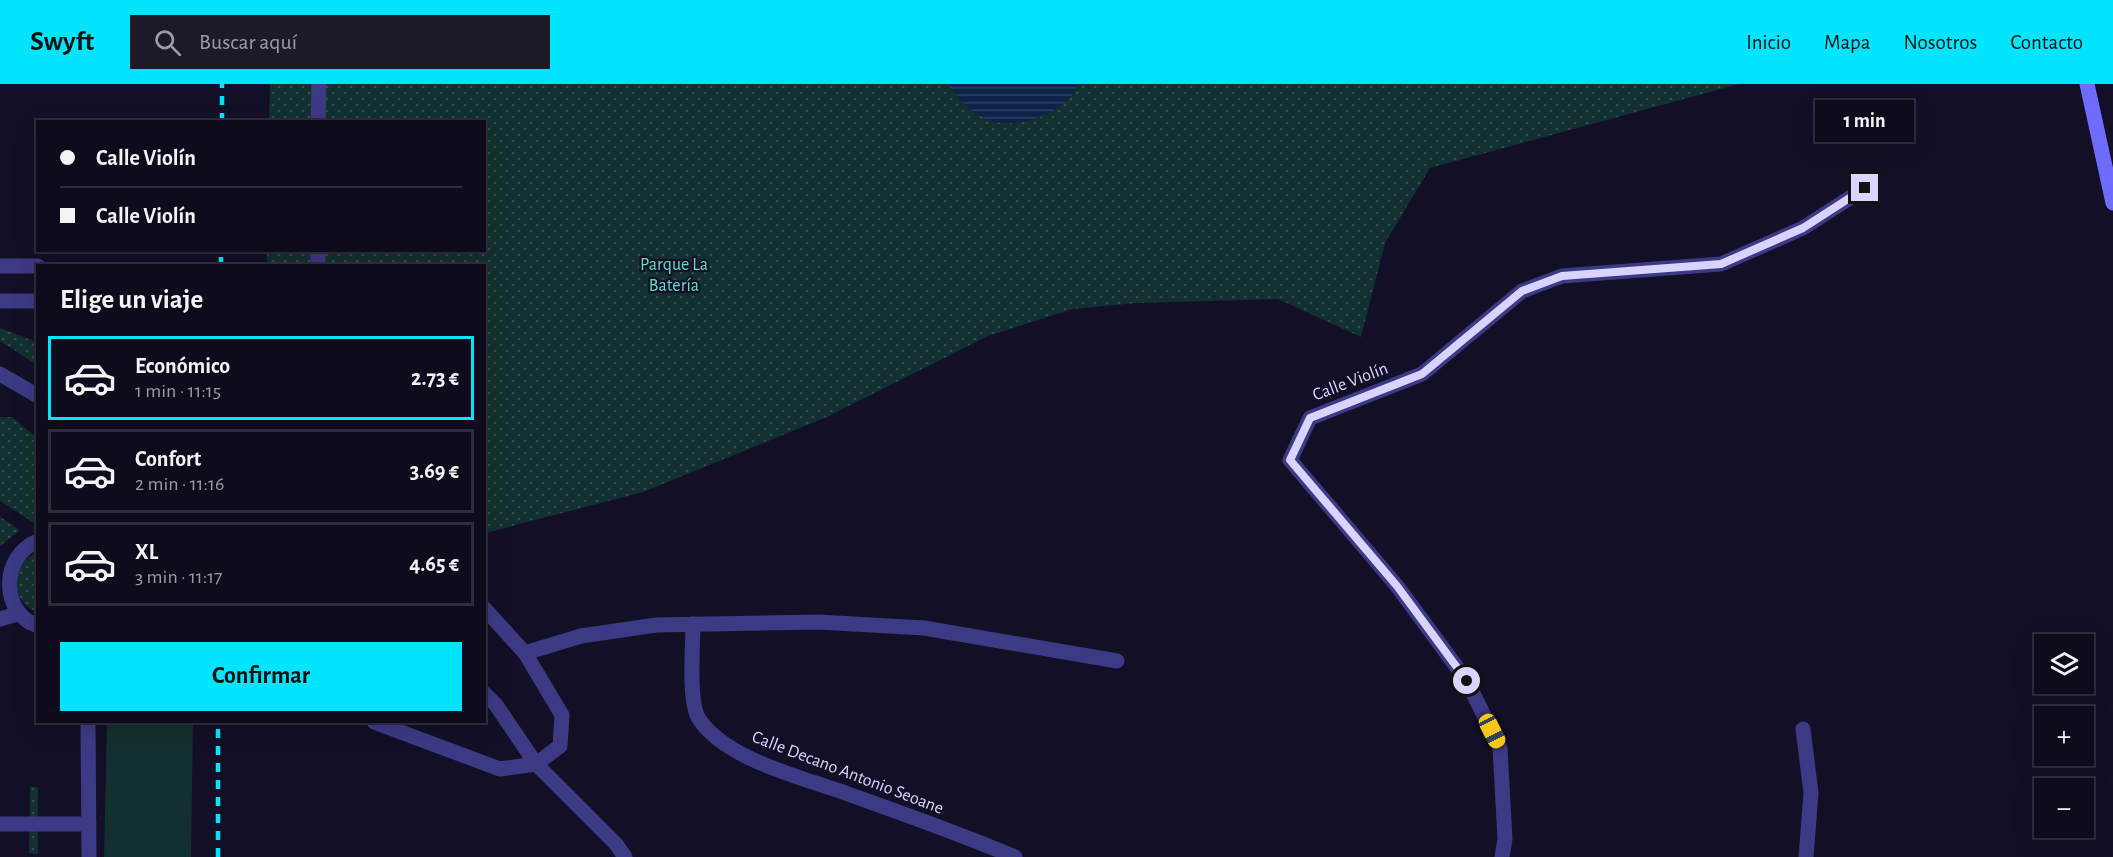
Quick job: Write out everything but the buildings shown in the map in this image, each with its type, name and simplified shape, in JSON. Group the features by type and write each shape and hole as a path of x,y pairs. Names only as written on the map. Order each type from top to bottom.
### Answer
{"main road":[{"path":"2087,84 2113,202"}],"street":[{"path":"318,120 319,84"},
{"name":"Calle Violín","path":"1502,857 1505,839 1500,748 1467,681 1374,558 1290,460 1310,418 1422,374 1522,291 1562,276 1721,264 1803,228 1865,188"},
{"path":"0,266 36,266"},
{"path":"0,301 36,301"},
{"path":"0,374 36,395"},
{"path":"36,543 18,552 10,562 5,590 8,602 17,614 28,623 36,625"},
{"path":"377,723 500,769 536,764 560,746 562,715 525,653 486,610"},
{"path":"0,619 17,614"},
{"path":"525,653 581,636 656,625 819,622 924,628 1117,661"},
{"name":"Calle Decano Antonio Seoane","path":"693,624 692,695 698,718 721,743 775,769 1015,857"},
{"path":"486,695 496,705 536,764 616,844 625,857"},
{"path":"88,723 89,857"},
{"path":"1803,729 1811,793 1806,857"},
{"path":"0,824 88,824"}],"green space":[{"name":"Parque La Batería","path":"270,84 1739,84 1430,168 1385,243 1361,337 1278,299 1136,303 1073,309 988,336 827,417 643,492 486,533 486,264 267,264 267,252 486,252 486,120 269,120"},
{"path":"0,328 36,342 36,364 0,341"},
{"path":"0,417 12,417 36,437 36,523 0,501"},
{"path":"0,517 20,530 0,546"},
{"path":"36,553 36,611 28,607 17,591 17,574 28,558"},
{"path":"107,723 193,723 191,857 104,857"},
{"path":"30,787 38,787 38,854 29,853"}],"water":[{"path":"949,84 1078,84 1072,95 1052,112 1024,122 1010,123 986,119 975,113 960,99"}],"railway":[{"path":"222,84 222,120"},
{"path":"221,252 221,264"},
{"path":"218,723 218,857"}],"route":[{"path":"1467,681 1397,586 1290,460 1310,418 1422,374 1522,291 1562,276 1721,264 1803,228 1865,188"}]}
